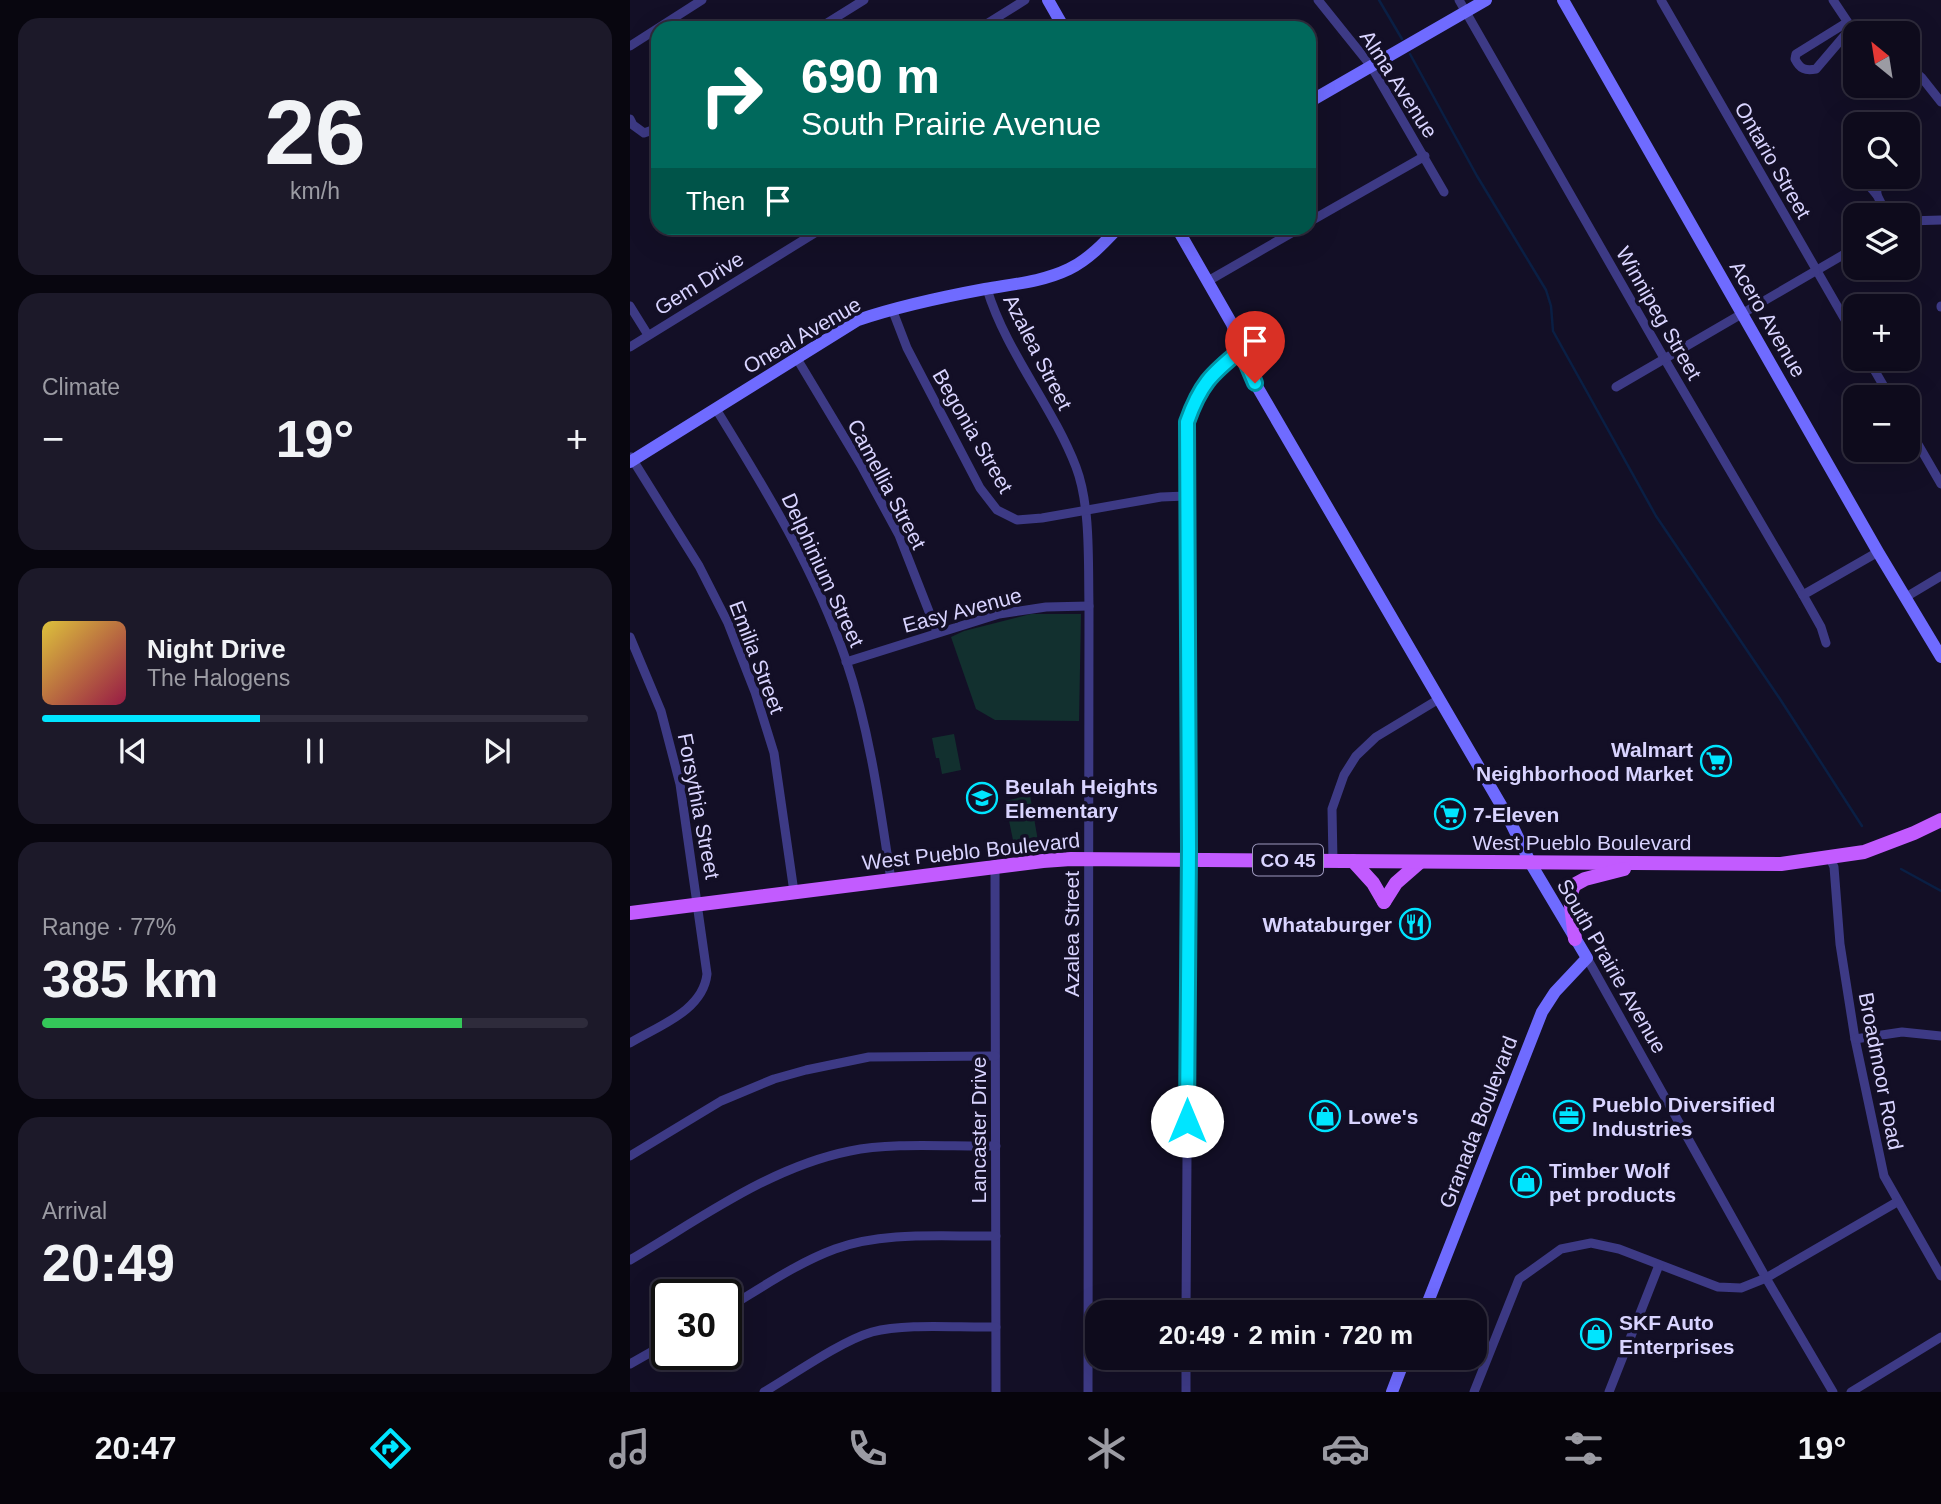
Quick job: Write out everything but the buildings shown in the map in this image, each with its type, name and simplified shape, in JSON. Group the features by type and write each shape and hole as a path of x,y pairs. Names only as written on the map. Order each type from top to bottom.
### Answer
{"main road":[{"name":"West Pueblo Boulevard","path":"630,913 1043,861 1088,859 1781,864 1864,852 1941,820"},
{"path":"1353,861 1373,883 1384,902 1396,883 1420,862"},
{"path":"1575,939 1570,897 1574,885 1590,877 1646,863"}],"street":[{"path":"669,21 702,0"},
{"path":"830,21 864,0"},
{"path":"991,21 1025,0"},
{"path":"1048,0 1060,21"},
{"name":"Alma Avenue","path":"1318,0 1371,66 1444,192"},
{"name":"Winnipeg Street","path":"1459,0 1664,358 1804,595 1826,643"},
{"path":"1316,98 1486,0"},
{"name":"Acero Avenue","path":"1563,0 1878,552 1941,657"},
{"name":"Ontario Street","path":"1661,0 1843,316"},
{"path":"1833,0 1846,21"},
{"path":"1851,28 1816,69 1808,71 1798,65 1796,54 1851,28"},
{"path":"630,46 651,33"},
{"path":"1920,76 1941,102"},
{"path":"630,119 633,125 644,133 651,130"},
{"path":"1316,218 1425,156"},
{"path":"1872,189 1881,203"},
{"path":"1877,189 1877,195"},
{"path":"1920,221 1941,220"},
{"name":"Gem Drive","path":"630,347 811,235"},
{"name":"Oneal Avenue","path":"631,459 858,320 892,309 1029,283 1070,269 1089,257 1111,235"},
{"name":"South Prairie Avenue","path":"1181,235 1232,324 1262,394 1508,817 1531,864 1833,1392"},
{"path":"1208,281 1288,235"},
{"path":"1616,387 1843,256"},
{"name":"Azalea Street","path":"987,289 995,314 1077,469 1085,511 1089,606 1088,1392"},
{"path":"630,306 648,335"},
{"name":"Begonia Street","path":"892,309 913,360 980,488 997,510 1017,520 1161,497 1186,496"},
{"path":"1186,1300 1187,422 1196,396 1215,370 1241,350"},
{"name":"Camellia Street","path":"796,357 899,535 937,632"},
{"name":"Delphinium Street","path":"716,409 782,516 828,613 846,662 871,761 891,880"},
{"path":"1920,448 1941,484"},
{"name":"Emilia Street","path":"631,459 699,566 728,623 755,692 774,753 794,892"},
{"path":"1804,595 1878,552"},
{"path":"1906,597 1941,576"},
{"name":"Easy Avenue","path":"846,662 999,614 1046,607 1089,606"},
{"name":"Forsythia Street","path":"630,637 662,711 681,784 707,974 700,997 685,1010 630,1043"},
{"path":"1333,861 1332,809 1344,775 1356,756 1376,737 1439,699"},
{"name":"Broadmoor Road","path":"1830,858 1834,867 1840,944 1855,1039 1884,1176 1941,1276"},
{"name":"Lancaster Drive","path":"995,867 996,1392"},
{"name":"Granada Boulevard","path":"1428,1300 1542,1012 1555,992 1587,958"},
{"path":"1855,1039 1902,1032 1941,1036"},
{"path":"630,1156 721,1101 774,1079 806,1070 869,1057 995,1056"},
{"path":"630,1260 772,1177 803,1164 851,1150 996,1146"},
{"path":"1474,1392 1519,1279 1561,1249 1591,1243 1619,1249 1718,1287 1741,1288 1766,1278 1897,1202"},
{"path":"742,1300 815,1257 837,1248 883,1238 996,1236"},
{"path":"1609,1392 1659,1265"},
{"path":"764,1392 853,1340 872,1332 895,1328 996,1328"},
{"path":"1851,1392 1941,1336"},
{"path":"630,1364 651,1352"},
{"path":"1186,1370 1186,1392"},
{"path":"1392,1392 1400,1370"}],"green space":[{"path":"1031,614 1081,614 1079,721 995,720 976,709 951,637 964,631"},
{"path":"954,734 961,770 942,774 932,738"},
{"path":"1030,795 1038,841 1014,845 1005,801"}],"waterway":[{"path":"1379,0 1402,39"},
{"path":"1410,54 1477,176 1546,290 1551,306 1553,331 1656,516 1862,826"},
{"path":"1901,869 1941,891"}],"place":[{"name":"Walmart Neighborhood Market","path":"1716,761"},
{"name":"Beulah Heights Elementary","path":"982,798"},
{"name":"7-Eleven","path":"1450,814"},
{"name":"Whataburger","path":"1415,924"},
{"name":"Lowe's","path":"1325,1116"},
{"name":"Pueblo Diversified Industries","path":"1569,1116"},
{"name":"Timber Wolf pet products","path":"1526,1182"},
{"name":"SKF Auto Enterprises","path":"1596,1334"}],"route":[{"path":"1187,1121 1187,422 1196,396 1215,370 1241,350 1255,383"}]}
